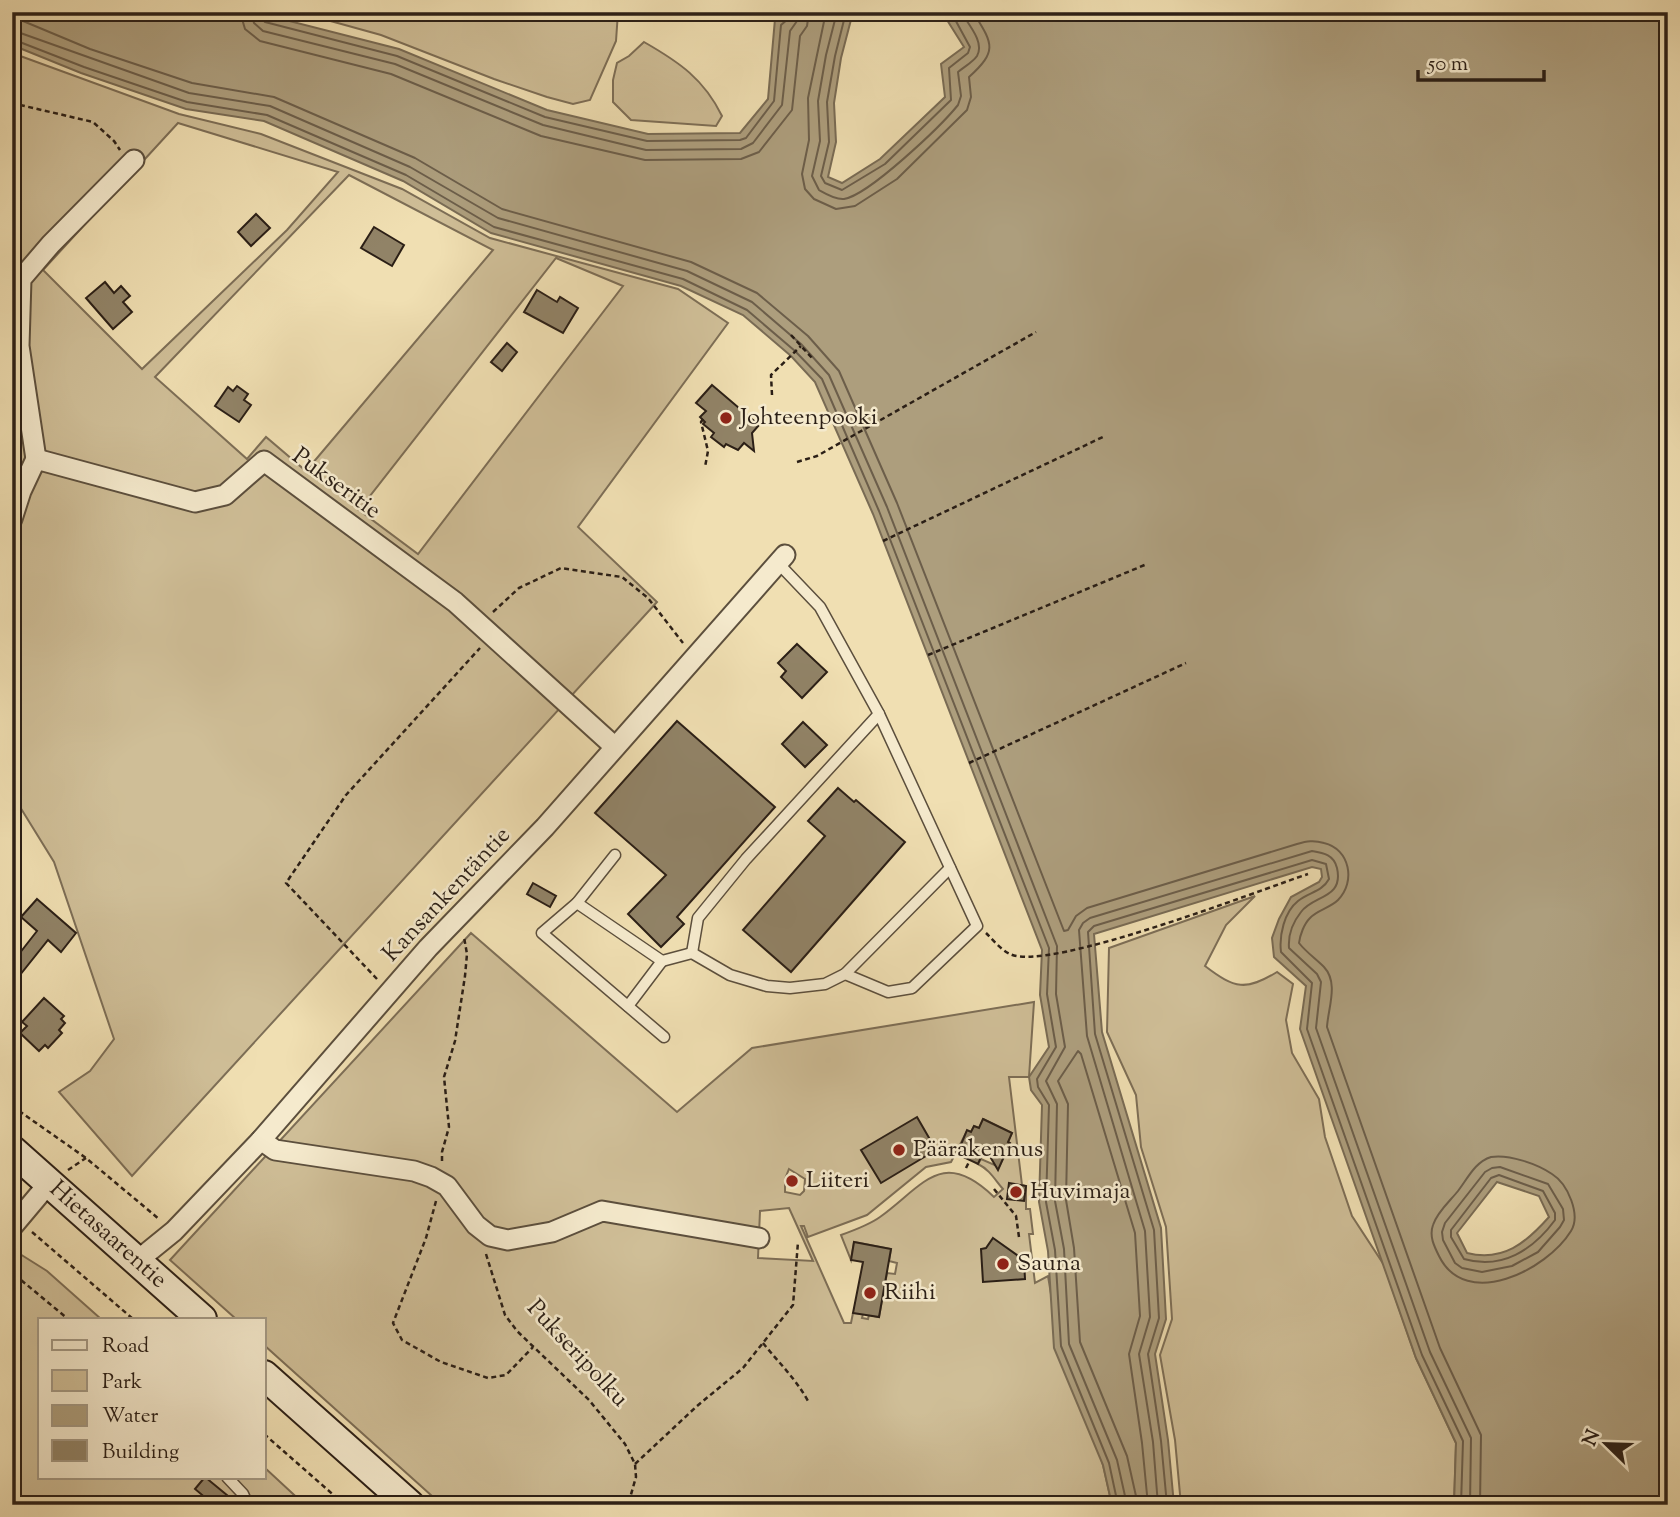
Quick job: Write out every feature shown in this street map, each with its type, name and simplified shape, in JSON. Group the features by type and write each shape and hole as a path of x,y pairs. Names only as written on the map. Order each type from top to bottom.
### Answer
{"street":[{"path":"12,519 36,459 19,346 21,279 51,244 132,163"},
{"name":"Pukseritie","path":"36,459 195,502 225,495 264,461 468,614 615,747"},
{"name":"Kansankentäntie","path":"137,1261 174,1231 261,1140 389,993 545,827 782,559"},
{"path":"261,1140 275,1150 414,1171 431,1177 447,1186 476,1225 490,1236 508,1240 552,1232 602,1211 759,1238"},
{"name":"Hietasaarentie","path":"12,1150 201,1318"},
{"path":"16,1224 50,1183"},
{"path":"266,1377 410,1505"}],"lane":[{"path":"782,559 820,607 879,714 977,926 912,988 888,992 845,974"},
{"path":"692,953 698,918 746,859 879,714"},
{"path":"615,855 577,902 542,933 664,1037"},
{"path":"628,1006 662,961 692,953 730,975 767,986 790,988 825,984 845,974 950,868"},
{"path":"577,902 662,961"},
{"path":"228,1478 243,1494 248,1505"}],"path":[{"path":"12,106 16,104 93,122 114,141 132,163"},
{"path":"797,462 817,456 1036,332"},
{"path":"791,335 812,358"},
{"path":"772,395 771,375 801,346"},
{"path":"703,419 701,422 708,451 705,467"},
{"path":"883,541 1105,436"},
{"path":"928,655 1147,564"},
{"path":"468,614 495,612 520,588 561,568 622,577 648,597 694,657"},
{"path":"389,993 286,883 346,795 492,635"},
{"path":"970,763 1186,663"},
{"path":"977,926 1011,955 1034,957 1101,945 1308,874"},
{"path":"463,913 467,954 465,976 455,1041 444,1077 449,1127 442,1152 442,1172 447,1186 434,1205 426,1238 409,1275 393,1323 402,1340 441,1362 488,1378 506,1375 533,1347"},
{"path":"12,1106 86,1158 174,1231"},
{"path":"966,1168 970,1160"},
{"path":"994,1189 1016,1216 1019,1237"},
{"path":"16,1224 132,1318"},
{"name":"Pukseripolku","path":"476,1225 505,1315 533,1347 589,1401 625,1444 635,1464"},
{"path":"628,1505 636,1477 635,1464 697,1406 743,1368 793,1305 798,1242"},
{"path":"12,1266 21,1280 67,1318"},
{"path":"763,1343 798,1382 808,1401"},
{"path":"266,1436 345,1505"}],"green space":[{"path":"298,12 618,12 616,41 590,100 573,104 494,79 381,35"},
{"path":"644,42 679,64 699,82 722,116 716,126 631,120 613,102 613,80 617,63"},
{"path":"12,53 179,114 261,134 402,189 490,238 678,289 728,323 578,527 657,602 132,1176 59,1092 90,1071 114,1039 54,862 12,794 12,438 17,437 12,402","holes":["178,123 338,172 287,230 142,369 43,270","349,175 493,250 306,471 266,437 247,459 155,377","556,258 623,286 418,554 359,510"]},
{"path":"1255,896 1226,925 1205,966 1225,979 1241,985 1249,985 1277,972 1293,984 1286,1020 1292,1053 1319,1099 1325,1137 1352,1216 1384,1265 1416,1358 1456,1443 1454,1505 1181,1505 1175,1440 1160,1355 1172,1319 1166,1227 1141,1147 1136,1095 1107,1032 1109,948"},
{"path":"471,933 677,1112 752,1048 1034,1002 1029,1077 1009,1077 1022,1185 1026,1186 1026,1209 1030,1209 1033,1234 1029,1234 1035,1283 1048,1276 1112,1505 442,1505 266,1347 266,1318 235,1318 170,1260","holes":["983,1119 1012,1133 999,1167 981,1159 978,1164 989,1172 1003,1189 994,1197 976,1182 960,1175 947,1173 934,1176 876,1220 841,1235 851,1260 854,1242 891,1249 889,1261 897,1263 895,1274 887,1273 879,1317 869,1315 868,1319 862,1318 863,1314 853,1313 851,1323 844,1323 801,1226 804,1226 808,1237 867,1215 926,1167 951,1162 967,1131 971,1132 974,1126 979,1128","789,1169 805,1179 804,1191 800,1195 785,1192 785,1179","789,1208 813,1261 758,1258 760,1211"]},
{"path":"12,1249 47,1271 100,1318 38,1318 38,1478 266,1478 266,1469 305,1505 12,1505"}],"water":[{"path":"12,12 254,12 399,49 547,110 648,134 740,133 768,99 775,19 790,12 853,12 841,58 834,103 836,142 828,177 842,183 880,159 945,97 941,64 964,47 942,12 1668,12 1668,1505 1454,1505 1456,1443 1416,1358 1300,1029 1306,986 1274,957 1272,938 1291,897 1319,882 1322,877 1321,869 1312,867 1094,934 1102,1032 1161,1228 1166,1319 1155,1354 1168,1440 1174,1505 1112,1505 1103,1465 1054,1348 1048,1251 1039,1202 1042,1105 1031,1090 1029,1077 1049,1047 1040,995 1042,950 873,514 815,382 791,356 743,315 681,286 491,233 403,181 264,121 186,109 81,73 12,45","holes":["1497,1182 1539,1196 1549,1217 1532,1235 1503,1252 1492,1255 1467,1253 1457,1233"]}],"building":[{"path":"256,214 270,228 251,246 238,232"},
{"path":"374,227 404,245 392,266 361,248"},
{"path":"105,282 114,293 121,286 130,296 123,302 132,312 113,329 86,298"},
{"path":"537,290 557,302 560,297 578,308 563,333 524,312"},
{"path":"507,343 517,352 502,371 491,362"},
{"name":"Johteenpooki","path":"712,385 759,425 752,433 754,451 744,443 738,450 726,444 724,447 711,437 714,433 703,424 705,422 700,417 706,411 696,403"},
{"path":"237,386 248,394 244,400 251,405 239,422 215,406 228,387 233,391"},
{"path":"797,644 827,672 802,698 781,677 786,671 778,663"},
{"path":"677,721 775,807 677,917 684,924 661,947 628,914 666,875 595,813"},
{"path":"803,722 827,745 805,767 782,744"},
{"path":"838,788 905,842 791,972 743,930 825,836 808,821"},
{"path":"533,883 556,896 550,907 527,894"},
{"path":"37,899 76,933 61,952 48,940 12,985 12,963 37,931 21,917"},
{"path":"44,998 64,1016 61,1019 65,1023 59,1030 62,1033 48,1048 45,1045 39,1051 20,1033 27,1026 22,1022"},
{"name":"Päärakennus","path":"917,1117 936,1150 881,1183 861,1150"},
{"path":"983,1119 1012,1133 998,1170 985,1148 978,1164 957,1154 967,1130 971,1132 974,1126 979,1128"},
{"name":"Huvimaja","path":"1009,1183 1026,1186 1024,1201 1007,1199"},
{"name":"Sauna","path":"993,1238 1024,1260 1025,1279 983,1282 981,1249 986,1248"},
{"name":"Riihi","path":"854,1242 891,1249 879,1317 853,1313 863,1262 851,1260"},
{"path":"206,1478 239,1505 214,1505 195,1489"}],"place":[{"name":"Johteenpooki","path":"726,418"},
{"name":"Päärakennus","path":"899,1150"},
{"name":"Liiteri","path":"792,1181"},
{"name":"Huvimaja","path":"1016,1192"},
{"name":"Sauna","path":"1003,1264"},
{"name":"Riihi","path":"870,1293"}]}
